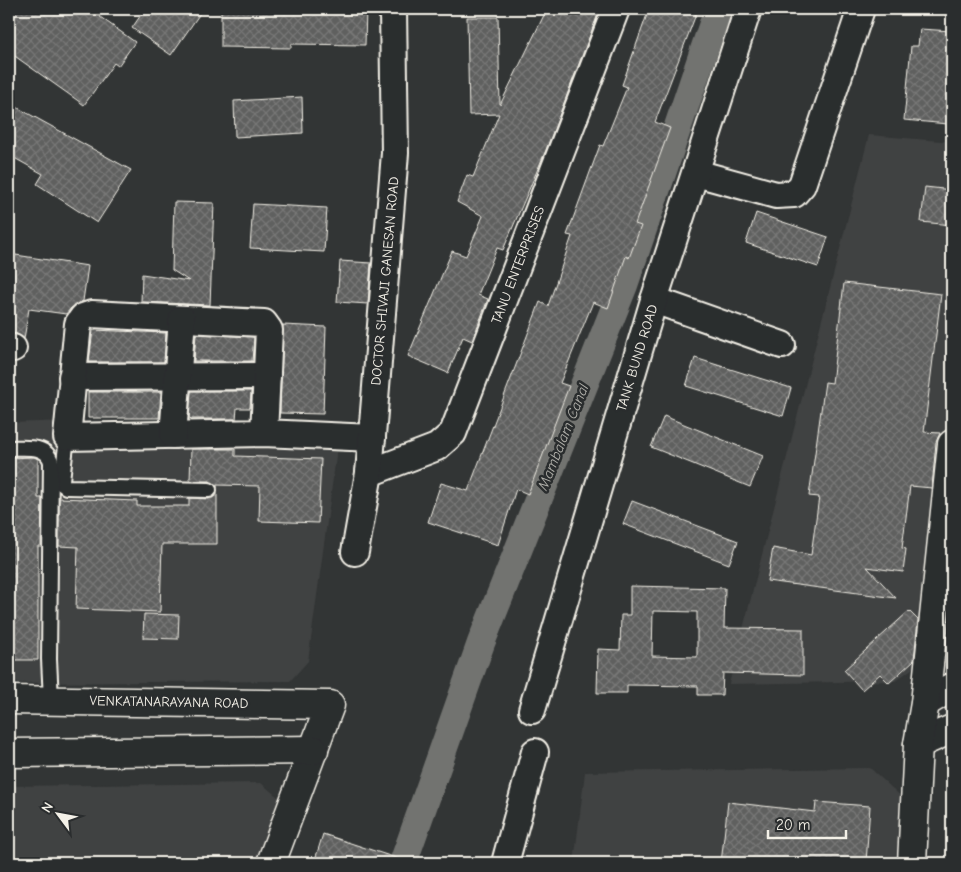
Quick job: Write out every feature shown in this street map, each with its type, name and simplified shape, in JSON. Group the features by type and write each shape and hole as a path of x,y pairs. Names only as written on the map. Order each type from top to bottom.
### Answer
{"main road":[{"path":"912,863 918,744 925,703 952,444"},
{"path":"925,703 952,687"},
{"name":"VENKATANARAYANA ROAD","path":"9,700 330,705 314,750"},
{"path":"918,744 952,729"},
{"path":"9,753 314,750 271,863"}],"street":[{"name":"DOCTOR SHIVAJI GANESAN ROAD","path":"356,552 369,474 396,153 393,9"},
{"name":"TANU ENTERPRISES","path":"369,474 437,447 453,433 616,9"},
{"name":"TANK BUND ROAD","path":"532,710 654,300 748,9"},
{"path":"696,174 776,195 794,194 802,185 860,9"},
{"path":"654,300 782,345"},
{"path":"264,432 269,330 264,323 92,314 83,317 78,324 67,437 264,432 372,438"},
{"path":"173,435 182,319"},
{"path":"72,377 267,376"},
{"path":"505,863 535,752"}],"lane":[{"path":"67,437 62,480 62,484 66,487 209,490"},
{"path":"9,448 44,450 51,462 49,658 52,700"}],"shaded area":[{"path":"869,135 952,142 952,420 929,639 916,666 895,681 729,684"},
{"path":"67,421 340,427 308,661 290,681 9,683 9,423"},
{"path":"870,768 905,800 903,863 574,863 585,772"},
{"path":"261,783 284,802 263,863 9,863 9,786"}],"building":[{"path":"9,9 89,9 135,42 118,66 114,63 84,105 9,52"},
{"path":"145,9 203,9 171,55 132,28"},
{"path":"221,9 366,9 365,45 291,44 291,48 221,47"},
{"path":"547,9 600,9 546,150 503,250 497,248 478,295 488,299 472,341 463,337 448,373 408,356 452,251 466,256 483,216 457,202 467,175 473,177 499,114 469,115 467,17 498,17 500,105"},
{"path":"649,9 698,9 655,122 670,128 635,224 641,226 629,258 626,256 608,308 593,302 560,383 569,386 528,494 516,489 498,545 428,522 441,483 468,491 540,302 548,306 572,236 567,235 600,145 603,146 627,87 622,85"},
{"path":"920,29 952,31 952,83 948,124 904,120 911,46 918,46"},
{"path":"302,97 303,133 235,137 234,101"},
{"path":"9,103 131,170 97,223 37,184 43,174 9,155"},
{"path":"925,187 952,190 952,225 921,222"},
{"path":"174,202 214,203 210,305 141,302 142,274 189,281 172,270"},
{"path":"253,204 327,208 324,252 250,248"},
{"path":"756,213 828,237 818,267 746,243"},
{"path":"9,254 88,266 83,301 71,308 66,314 29,309 24,339 17,334 9,332"},
{"path":"340,261 371,263 368,304 337,302"},
{"path":"844,283 941,294 924,432 940,433 936,442 932,488 910,486 902,548 906,549 903,572 867,567 896,598 767,581 773,548 811,555 819,497 809,496 825,382 832,383"},
{"path":"283,325 326,327 323,414 280,413"},
{"path":"93,330 166,333 164,362 89,362"},
{"path":"196,334 254,337 252,361 194,361"},
{"path":"695,358 791,388 783,416 686,386"},
{"path":"191,391 251,391 250,408 237,408 236,419 192,419 189,418"},
{"path":"88,392 161,392 159,418 88,418"},
{"path":"664,416 763,456 750,487 651,447"},
{"path":"191,449 235,449 235,456 321,459 318,523 259,521 260,486 217,485 217,488 210,481 190,481"},
{"path":"34,457 38,459 38,498 42,498 41,546 38,546 38,660 9,660 9,458"},
{"path":"217,492 217,544 162,544 160,612 76,609 78,547 59,546 59,498 137,501 137,506 189,506 189,498 209,499"},
{"path":"632,501 738,541 729,564 623,524"},
{"path":"630,586 725,588 724,628 803,629 803,675 723,673 722,695 698,695 698,686 627,685 627,693 597,693 598,649 620,650 621,615 630,615","holes":["653,611 697,612 697,657 652,656"]},
{"path":"909,611 918,620 914,660 889,683 880,674 862,690 844,670"},
{"path":"144,614 179,615 178,639 143,638"},
{"path":"728,802 815,812 816,802 870,806 866,863 721,863"},
{"path":"323,834 399,859 399,863 314,863"}],"waterway":[{"name":"Mambalam Canal","path":"403,863 481,643 624,285 718,9"}]}
